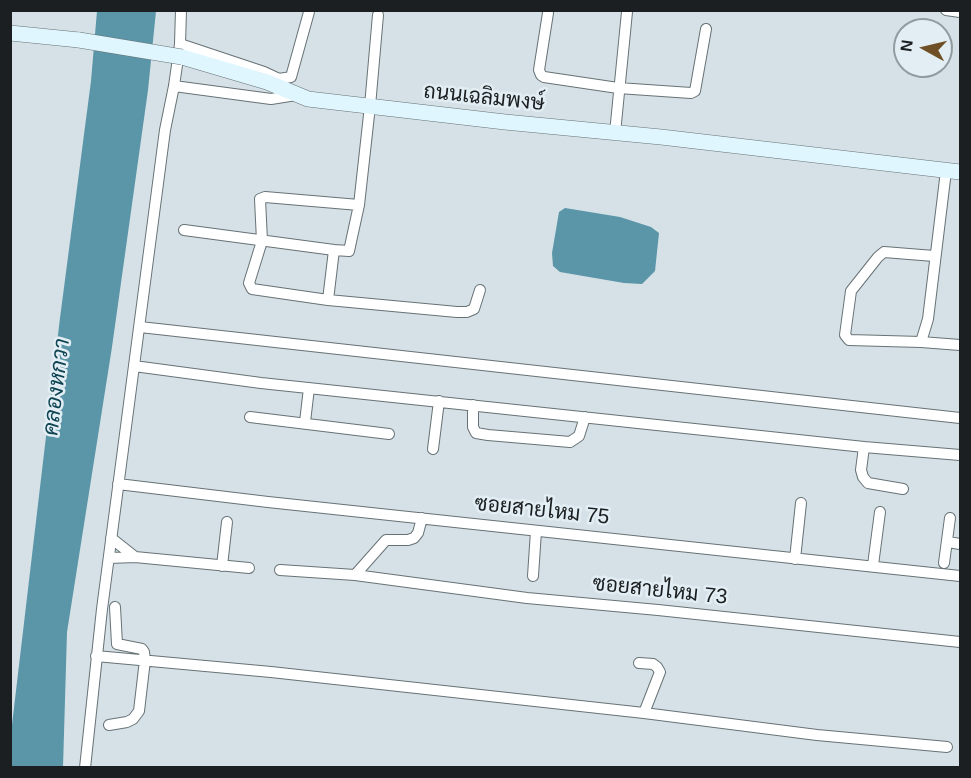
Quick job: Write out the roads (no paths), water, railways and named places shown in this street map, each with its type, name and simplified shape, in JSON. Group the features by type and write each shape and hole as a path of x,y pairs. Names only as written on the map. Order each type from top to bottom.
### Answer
{"main road":[{"name":"ถนนเฉลิมพงษ์","path":"10,33 181,50 302,97 953,171"}],"street":[{"path":"85,768 96,656 165,130 181,50 181,10"},
{"path":"946,10 960,12"},
{"path":"279,79 291,77 309,12"},
{"path":"615,134 627,12"},
{"path":"548,14 539,70 541,75 618,88 691,93 694,90 706,30"},
{"path":"184,230 349,251 359,205 378,15"},
{"path":"174,86 271,99 302,97 301,89 264,72 181,50"},
{"path":"921,342 928,319 934,256 953,171"},
{"path":"359,205 265,196 260,199 262,241 249,283 252,289 328,300 467,312 474,309 480,290"},
{"path":"328,300 334,250"},
{"path":"934,256 884,252 851,291 845,335 849,340 960,345"},
{"path":"140,327 960,418"},
{"path":"134,366 309,388 864,447 960,455"},
{"path":"305,423 309,388"},
{"path":"433,449 439,401"},
{"path":"473,405 473,427 476,433 488,435 570,442 579,436 585,417"},
{"path":"250,417 389,434"},
{"path":"864,447 861,470 868,483 903,489"},
{"name":"ซอยสายไหม 75","path":"118,483 536,531 960,576"},
{"path":"795,559 801,503"},
{"path":"873,565 880,512"},
{"path":"356,575 386,540 414,538 418,533 422,518"},
{"path":"944,563 950,518"},
{"path":"222,566 226,522"},
{"path":"533,576 536,531"},
{"path":"111,538 135,557"},
{"path":"948,542 960,544"},
{"path":"109,558 135,557 249,568"},
{"name":"ซอยสายไหม 73","path":"280,570 356,575 527,598 960,642"},
{"path":"109,725 127,722 133,719 139,711 145,660 142,649 117,644 115,607"},
{"path":"96,656 644,713 817,735 947,747"},
{"path":"639,663 653,664 660,672 644,713"}],"water":[{"name":"คลองหกวา","path":"97,11 156,11 148,90 112,347 67,632 63,767 11,768 11,733 60,318 91,81"},
{"path":"565,208 620,217 651,227 659,233 655,271 642,284 560,272 553,266 552,253 559,212"}]}
